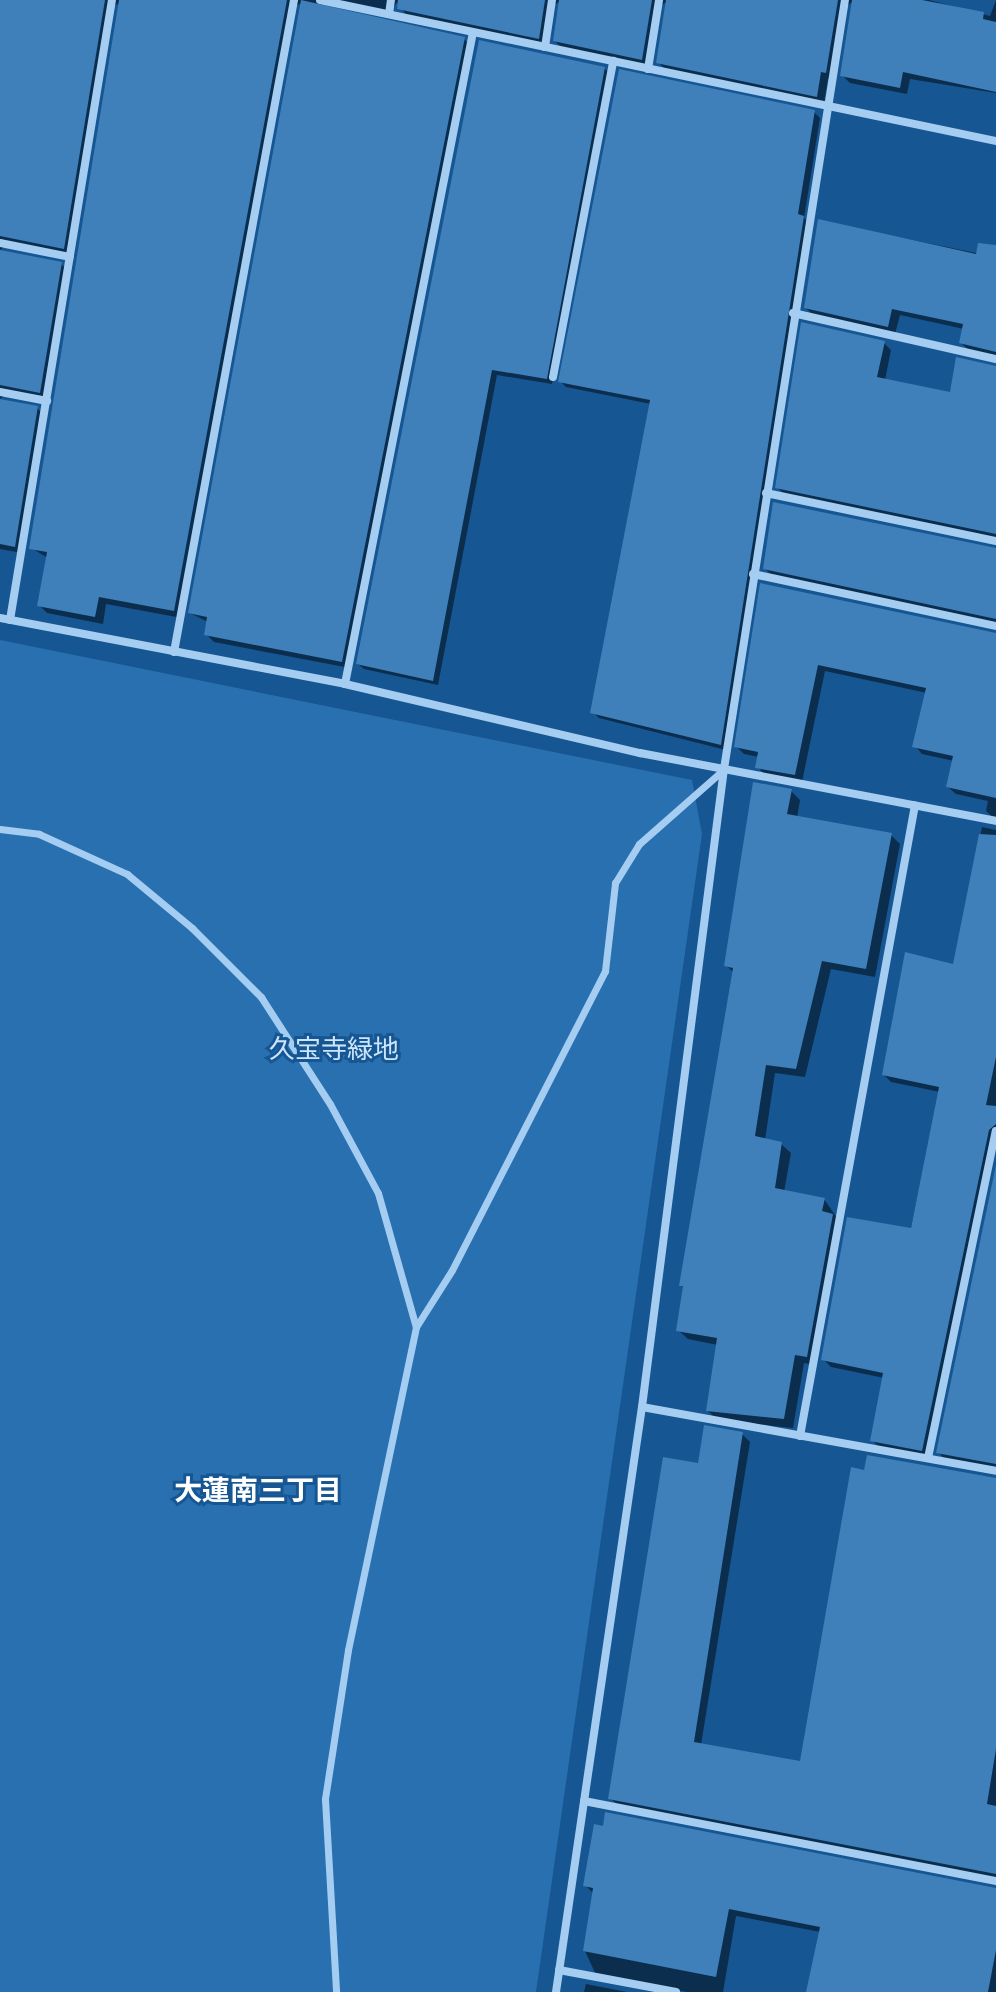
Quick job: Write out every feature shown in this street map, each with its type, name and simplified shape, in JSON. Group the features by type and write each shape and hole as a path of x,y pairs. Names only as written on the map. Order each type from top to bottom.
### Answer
{"street":[{"path":"112,0 47,401 5,619 345,684 724,769 996,821"},
{"path":"174,652 294,0"},
{"path":"320,0 996,141"},
{"path":"389,14 391,0"},
{"path":"545,47 552,0"},
{"path":"648,69 659,0"},
{"path":"556,1992 642,1407 724,769 793,313 845,0"},
{"path":"345,684 473,32"},
{"path":"553,377 613,61"},
{"path":"0,243 70,257"},
{"path":"793,313 996,359"},
{"path":"0,392 47,401"},
{"path":"766,493 996,541"},
{"path":"753,574 996,626"},
{"path":"336,1992 325,1799 348,1650 416,1327 452,1270 605,971 615,883 639,844 724,769"},
{"path":"800,1436 915,805"},
{"path":"0,829 39,834 127,874 192,928 261,997 330,1104 378,1193 416,1327"},
{"path":"928,1458 996,1131"},
{"path":"642,1407 996,1471"},
{"path":"584,1801 996,1881"},
{"path":"559,1970 676,1992"}],"green space":[{"name":"久宝寺緑地","path":"0,640 692,780 702,834 536,1992 0,1992"}],"building":[{"path":"0,0 105,0 64,249 0,236"},
{"path":"119,0 287,0 174,611 99,597 95,617 37,606 47,552 29,549"},
{"path":"301,0 465,37 342,662 204,635 207,617 188,613"},
{"path":"398,0 545,0 539,39 397,9"},
{"path":"559,0 652,0 642,60 553,41"},
{"path":"666,0 838,0 826,73 821,72 817,97 656,63"},
{"path":"852,0 922,0 984,12 983,19 996,22 996,92 903,72 900,88 840,76"},
{"path":"479,40 605,67 547,379 492,370 433,681 356,664"},
{"path":"619,69 815,110 798,214 804,216 721,745 590,713 650,400 558,382"},
{"path":"818,219 976,254 978,243 996,245 996,352 959,343 963,324 892,309 888,327 804,308"},
{"path":"0,250 62,262 40,393 0,385"},
{"path":"801,322 885,341 877,377 950,392 956,357 996,366 996,534 775,488"},
{"path":"0,399 38,406 15,547 0,544"},
{"path":"773,502 996,548 996,619 763,569"},
{"path":"760,583 996,633 996,798 946,787 953,756 912,747 926,688 818,665 795,775 755,768 758,752 734,747"},
{"path":"753,782 792,789 787,814 892,833 866,969 822,961 796,1069 766,1065 755,1136 782,1142 775,1188 825,1198 822,1211 833,1214 807,1357 795,1355 784,1419 706,1411 717,1338 676,1331 683,1286 679,1286 733,968 724,966"},
{"path":"979,834 996,835 996,1057 986,1105 996,1106 996,1124 989,1130 922,1451 870,1441 883,1373 821,1360 847,1217 911,1228 939,1087 882,1075 905,952 953,964"},
{"path":"996,1165 996,1464 936,1453"},
{"path":"704,1425 743,1432 694,1742 800,1761 851,1467 864,1470 867,1455 996,1478 996,1749 987,1804 996,1806 996,1874 608,1799 663,1457 698,1463"},
{"path":"605,1812 996,1888 996,1950 988,1992 806,1992 820,1927 729,1909 716,1977 583,1951 593,1888 583,1886 594,1824 603,1826"}],"district":[{"name":"大蓮南三丁目","path":"258,1490"}]}
